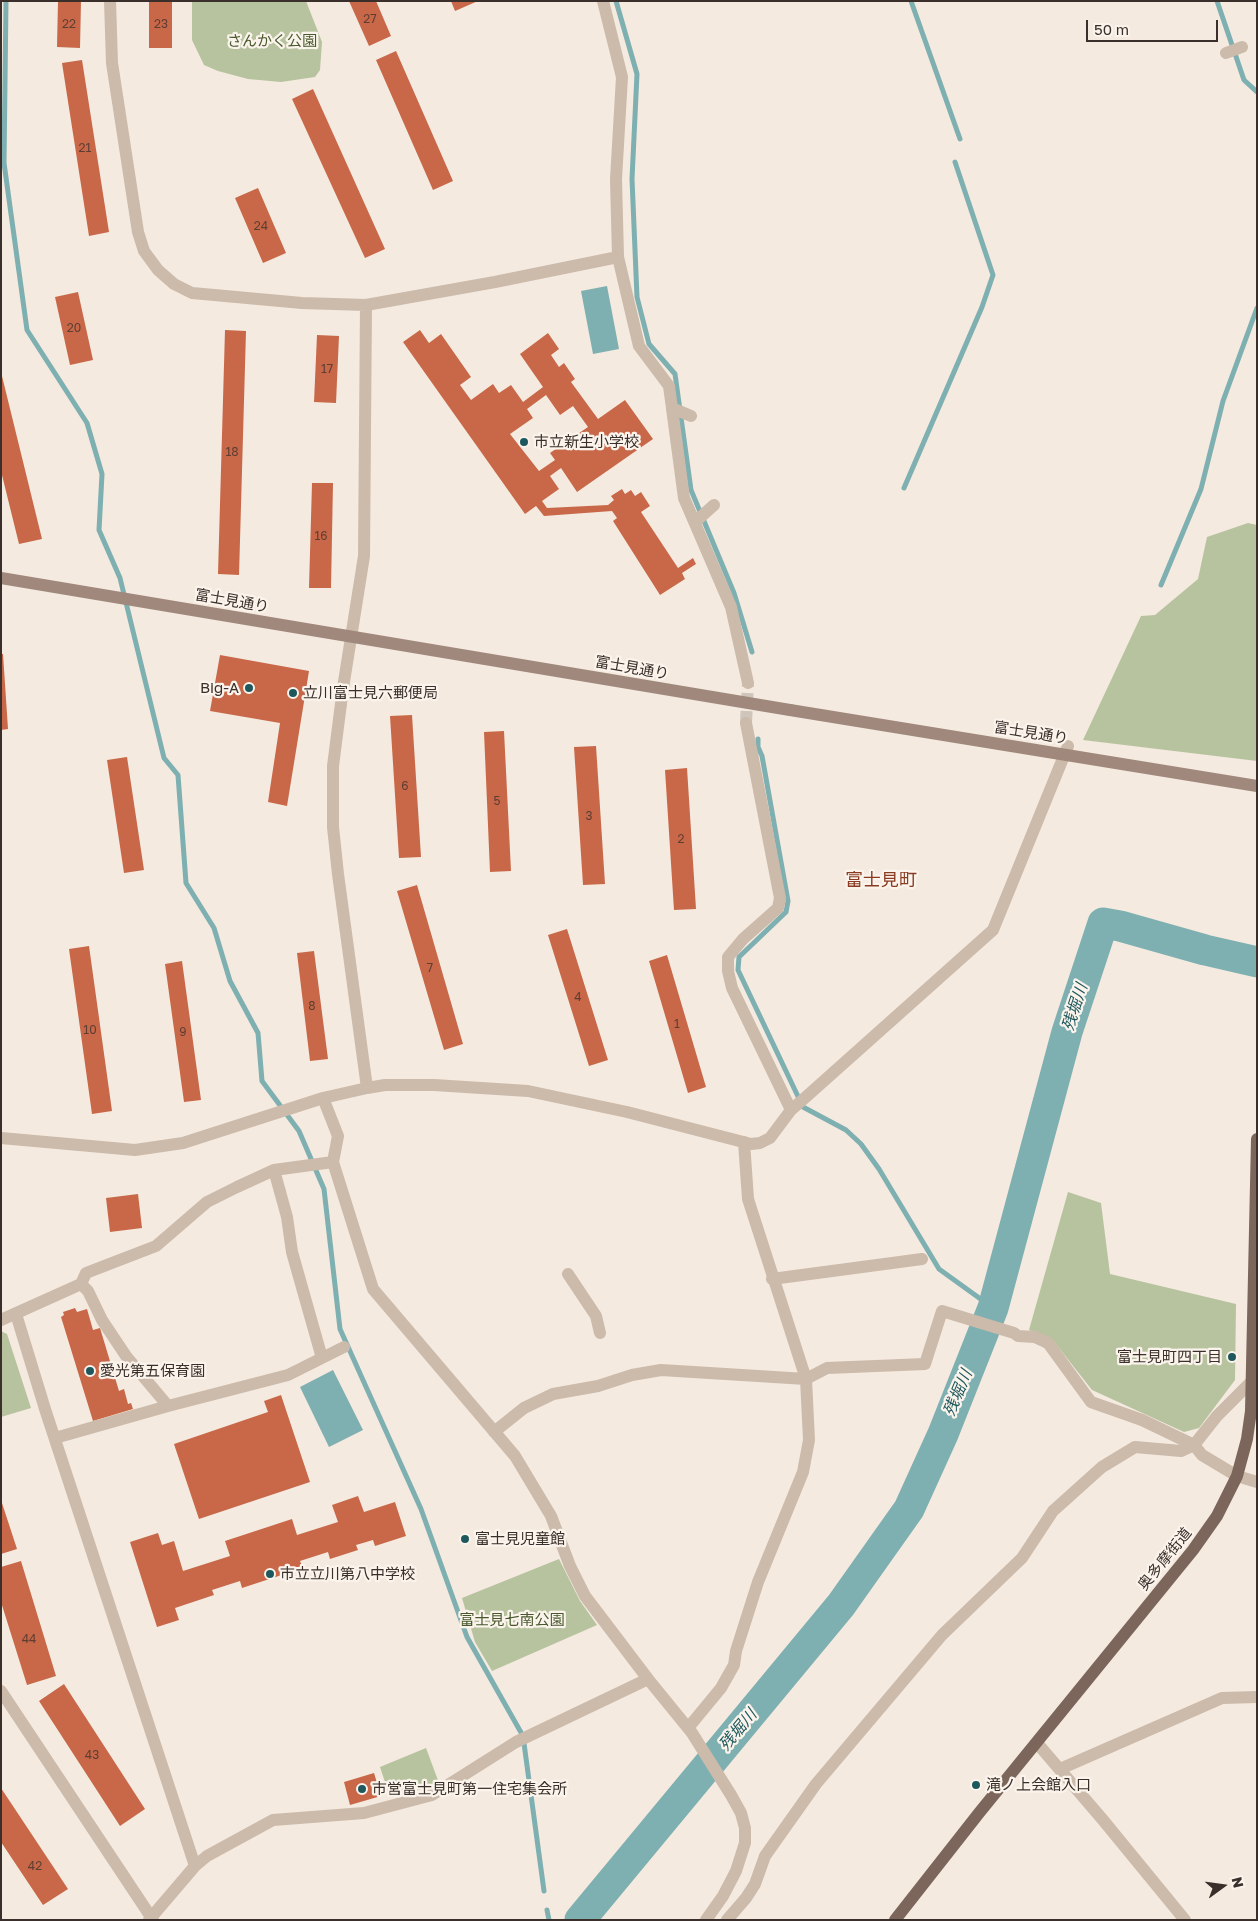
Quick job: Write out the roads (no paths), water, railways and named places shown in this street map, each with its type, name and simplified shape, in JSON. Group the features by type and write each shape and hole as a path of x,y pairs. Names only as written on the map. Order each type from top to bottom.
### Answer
{"main road":[{"name":"奥多摩街道","path":"895,1920 1206,1534 1237,1476 1248,1439 1252,1412 1257,1139"}],"street":[{"path":"110,1 112,63 138,232 144,251 158,270 174,284 192,293 366,305 467,288 618,257"},
{"path":"603,1 622,77 616,179 618,257 639,346 669,386 684,498 731,607 748,683"},
{"path":"1226,53 1242,47"},
{"path":"366,305 364,556 333,766 333,827 366,1088"},
{"path":"673,409 691,416"},
{"path":"695,522 714,504"},
{"name":"富士見通り","path":"1,578 1257,786"},
{"path":"746,723 780,898 778,908 743,939 728,957 728,971 732,988 799,1103"},
{"path":"1,1138 135,1150 183,1143 324,1098 366,1088 385,1085 434,1085 528,1091 627,1112 744,1142 760,1143 770,1138 799,1103 993,930 1068,746"},
{"path":"324,1098 338,1136 328,1162 373,1289 516,1456 551,1516 570,1566 585,1596 648,1680 690,1730 741,1813 745,1828 745,1843 736,1871 723,1896 706,1920"},
{"path":"690,1730 721,1688 734,1665 736,1651 758,1582 803,1472 809,1440 806,1379 772,1279 748,1200 744,1142"},
{"path":"1,1320 81,1284 86,1273 156,1246 207,1202 274,1170 328,1162"},
{"path":"274,1170 287,1218 292,1252 322,1358"},
{"path":"772,1279 922,1259"},
{"path":"568,1274 596,1316 600,1332"},
{"path":"81,1284 88,1291 102,1320 126,1356 150,1387 168,1406"},
{"path":"494,1432 524,1408 553,1394 598,1386 632,1375 661,1370 806,1379 827,1368 925,1364 942,1311 1014,1333 1018,1336 1035,1337 1048,1344 1092,1402 1142,1420 1194,1445 1202,1455 1237,1476 1257,1482"},
{"path":"16,1314 195,1866"},
{"path":"55,1438 288,1375 344,1347"},
{"path":"727,1920 746,1898 755,1884 765,1856 816,1784 942,1635 1022,1558 1053,1512 1102,1468 1135,1447 1180,1451 1194,1445 1217,1416 1253,1380"},
{"path":"1,1691 151,1919 195,1866 207,1856 273,1820 364,1813 432,1795 516,1742 648,1680"},
{"path":"1060,1769 1222,1698 1257,1697"},
{"path":"1037,1743 1185,1920"}],"water":[{"path":"607,286 619,349 593,354 581,291"},
{"path":"333,1370 363,1430 329,1447 300,1387"}],"waterway":[{"path":"6,1 4,163 27,330 87,423 102,474 99,530 120,578 164,758 178,775 186,883 214,928 230,981 258,1033 262,1081 299,1131 324,1189 340,1329 421,1509 467,1637 523,1736 544,1891"},
{"path":"616,1 637,74 632,179 637,297 649,344 675,374 691,490 734,593 752,652"},
{"path":"911,1 960,139"},
{"path":"1217,1 1244,80 1257,92"},
{"path":"904,488 982,307 993,275 955,162"},
{"path":"1161,585 1201,489 1223,401 1257,308"},
{"path":"758,739 788,901 786,912 739,957 738,970 803,1107 846,1130 861,1144 879,1169 939,1269 993,1308"},
{"name":"残堀川","path":"580,1920 841,1605 909,1509 943,1434 993,1308 1067,1032 1103,923 1257,962"},
{"path":"547,1910 549,1920"}],"tunnel":[{"path":"746,723 748,683"}],"place":[{"name":"市立新生小学校","path":"524,442"},
{"name":"Big-A","path":"249,688"},
{"name":"立川富士見六郵便局","path":"293,693"},
{"name":"富士見町四丁目","path":"1232,1357"},
{"name":"愛光第五保育園","path":"90,1371"},
{"name":"富士見児童館","path":"465,1539"},
{"name":"市立立川第八中学校","path":"270,1574"},
{"name":"滝ノ上会館入口","path":"976,1785"},
{"name":"市営富士見町第一住宅集会所","path":"362,1789"}],"district":[{"name":"富士見町","path":"881,880"}],"park label":[{"name":"さんかく公園","path":"272,41"},
{"name":"富士見七南公園","path":"512,1620"}]}
